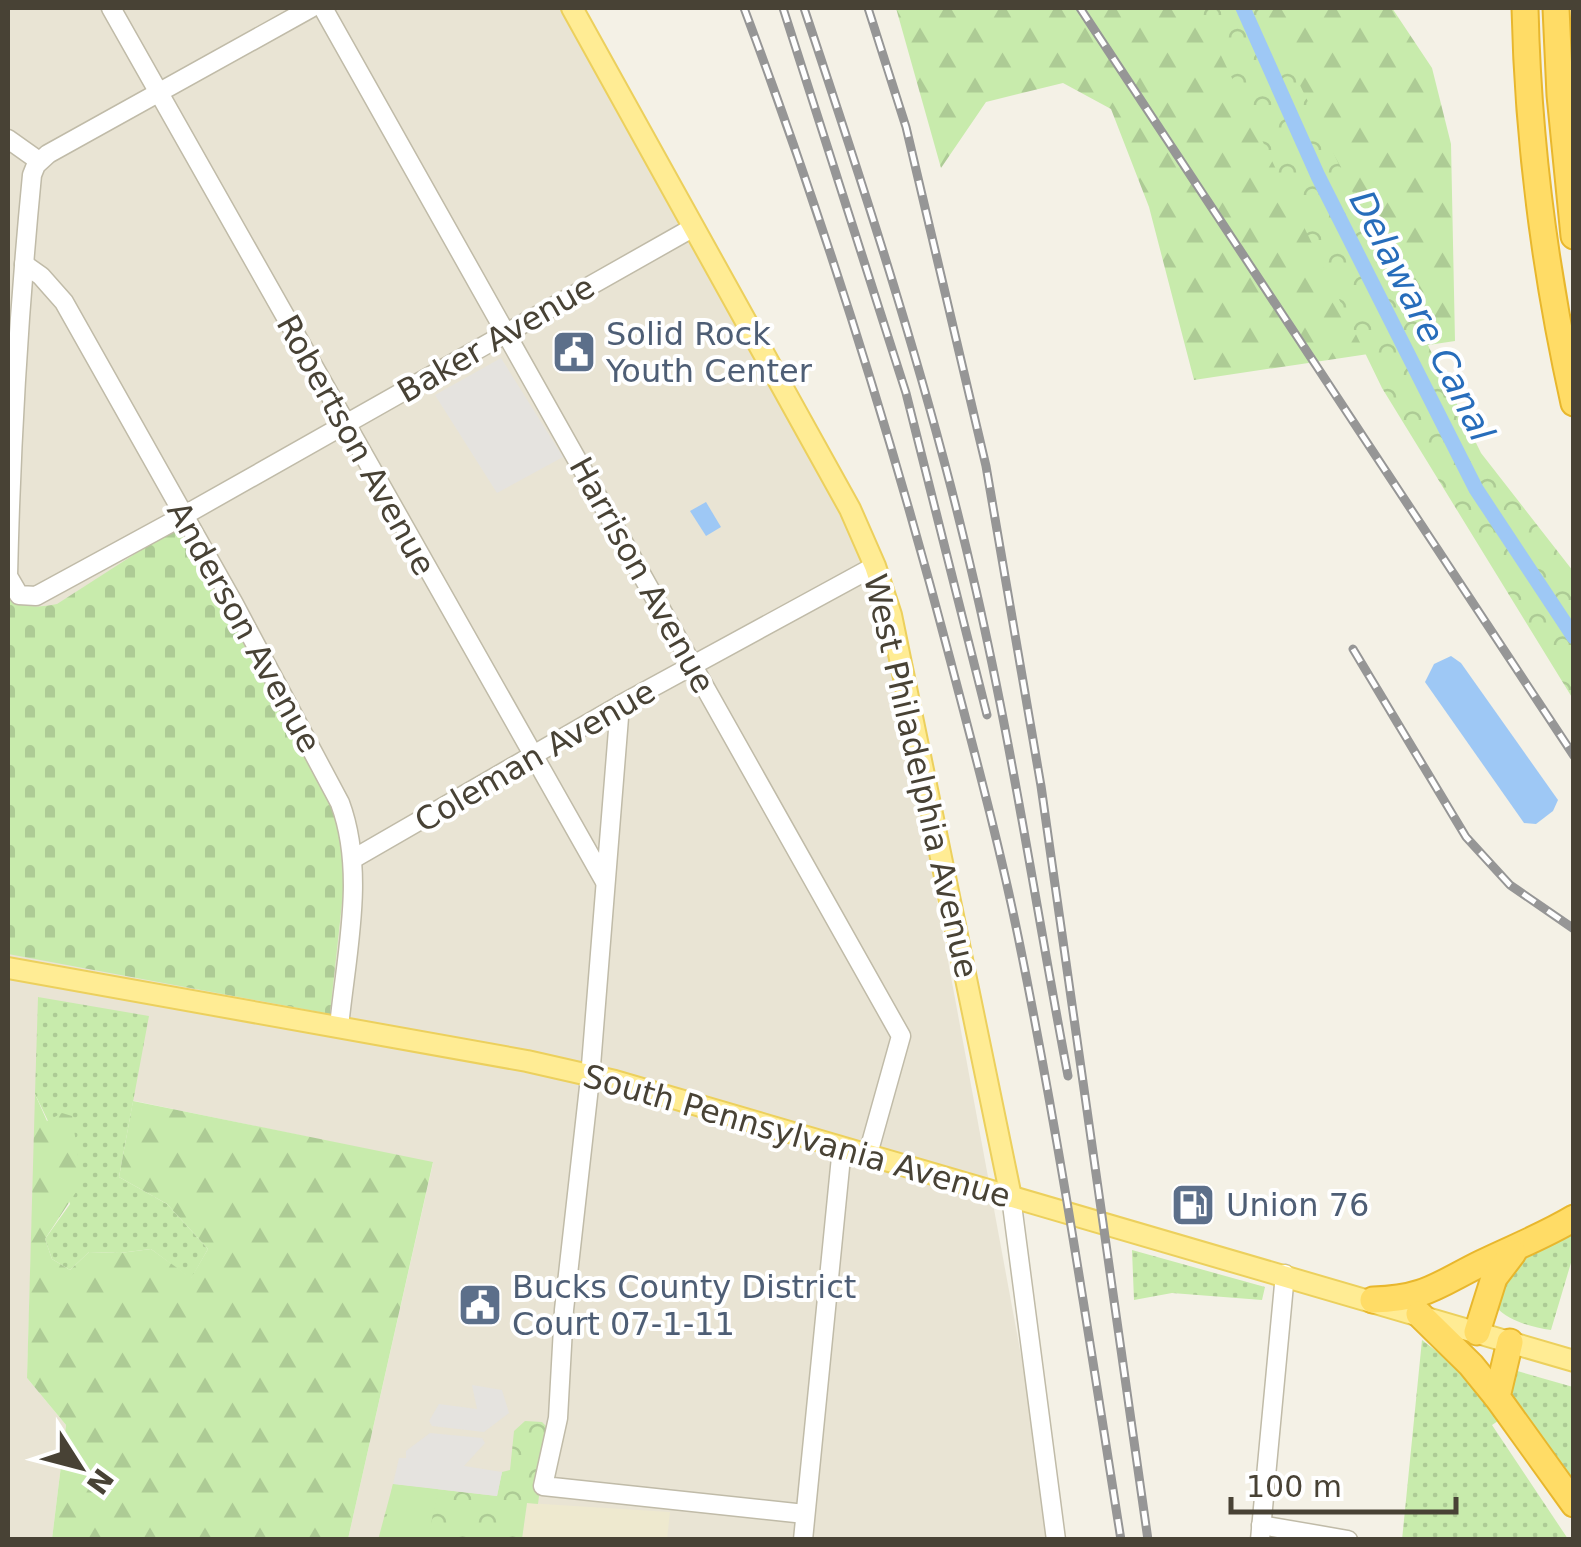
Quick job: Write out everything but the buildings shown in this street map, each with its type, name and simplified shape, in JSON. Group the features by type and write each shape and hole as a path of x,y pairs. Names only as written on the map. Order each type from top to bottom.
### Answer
{"highway":[{"path":"1524,8 1528,97 1540,206 1574,404"},
{"path":"1556,8 1561,112 1574,236"},
{"path":"1373,1300 1412,1298 1428,1292 1574,1218"},
{"path":"1478,1332 1494,1278 1517,1250"},
{"path":"1419,1314 1471,1366 1574,1504"},
{"path":"1496,1397 1510,1342"}],"main road":[{"name":"West Philadelphia Avenue","path":"572,8 850,508 875,566 895,634 1012,1197"},
{"name":"South Pennsylvania Avenue","path":"8,968 527,1061 615,1081 1574,1361"}],"street":[{"name":"Robertson Avenue","path":"111,8 604,880"},
{"path":"8,538 13,338 32,176 39,161 311,8"},
{"name":"Harrison Avenue","path":"324,8 901,1036 868,1154"},
{"path":"8,138 39,161"},
{"name":"Baker Avenue","path":"8,538 11,586 19,595 36,596 694,227"},
{"name":"Anderson Avenue","path":"24,264 64,302 340,803 348,824 353,859 339,1027"},
{"name":"Coleman Avenue","path":"353,859 875,566"},
{"path":"620,706 590,1078 564,1310 558,1418 543,1484 806,1514"},
{"path":"803,1540 842,1147"},
{"path":"1012,1197 1056,1540"},
{"path":"1285,1274 1261,1532 1348,1540"}],"shaded area":[{"path":"8,8 571,8 875,566 1055,1539 348,1539 433,1163 130,1100 39,997 27,1378 66,1425 52,1539 8,1540"},
{"path":"501,358 563,457 497,493 435,395"},
{"path":"472,1385 502,1390 509,1413 484,1432 432,1426 429,1421 439,1404 477,1409"},
{"path":"430,1433 482,1438 485,1443 464,1466 502,1472 497,1496 393,1484 399,1458 406,1458 406,1451"},
{"path":"527,1503 670,1512 667,1539 522,1540"}],"green space":[{"path":"896,8 1392,8 1432,68 1451,144 1455,341 1194,380 1149,207 1111,109 1063,83 986,102 941,168"},
{"path":"1198,8 1262,8 1481,453 1573,571 1573,699 1382,388"},
{"path":"176,532 184,538 329,796 341,828 346,866 330,1014 8,954 8,597 31,606 57,604 166,534"},
{"path":"38,997 149,1016 119,1177 167,1204 208,1249 191,1279 151,1249 89,1252 70,1270 52,1259 45,1239 70,1204 48,1121 35,1094"},
{"path":"35,1094 47,1121 62,1113 72,1116 82,1183 45,1239 52,1259 70,1270 89,1252 151,1249 191,1278 208,1249 167,1204 119,1177 133,1101 433,1162 348,1539 52,1539 66,1425 27,1378"},
{"path":"1573,1232 1573,1256 1551,1330 1521,1323 1496,1307 1514,1269"},
{"path":"1132,1250 1265,1287 1262,1300 1172,1293 1134,1300"},
{"path":"1422,1340 1465,1373 1498,1421 1492,1425 1568,1539 1402,1540"},
{"path":"1514,1370 1573,1387 1573,1494 1509,1398"},
{"path":"525,1421 542,1422 547,1434 538,1504 527,1503 522,1539 378,1540 393,1484 497,1496 502,1472 510,1470 514,1431"},
{"path":"393,1484 438,1489 428,1539 382,1540"}],"water":[{"path":"706,502 721,527 706,536 690,511"},
{"path":"1451,656 1461,663 1558,800 1553,811 1536,824 1524,823 1425,682 1434,664"}],"waterway":[{"name":"Delaware Canal","path":"1243,8 1318,176 1476,489 1574,637"}],"railway":[{"path":"744,8 802,168 880,412 928,576 994,832 1047,1086 1121,1540"},
{"path":"783,8 906,393 987,715"},
{"path":"804,8 897,297 958,516 1002,711 1068,1076"},
{"path":"868,8 906,127 986,466 1041,786 1148,1540"},
{"path":"1080,8 1574,756"},
{"path":"1353,649 1466,837 1510,885 1574,929"}],"place":[{"name":"Solid Rock Youth Center","path":"574,352"},
{"name":"Union 76","path":"1193,1205"},
{"name":"Bucks County District Court 07-1-11","path":"480,1305"}]}
